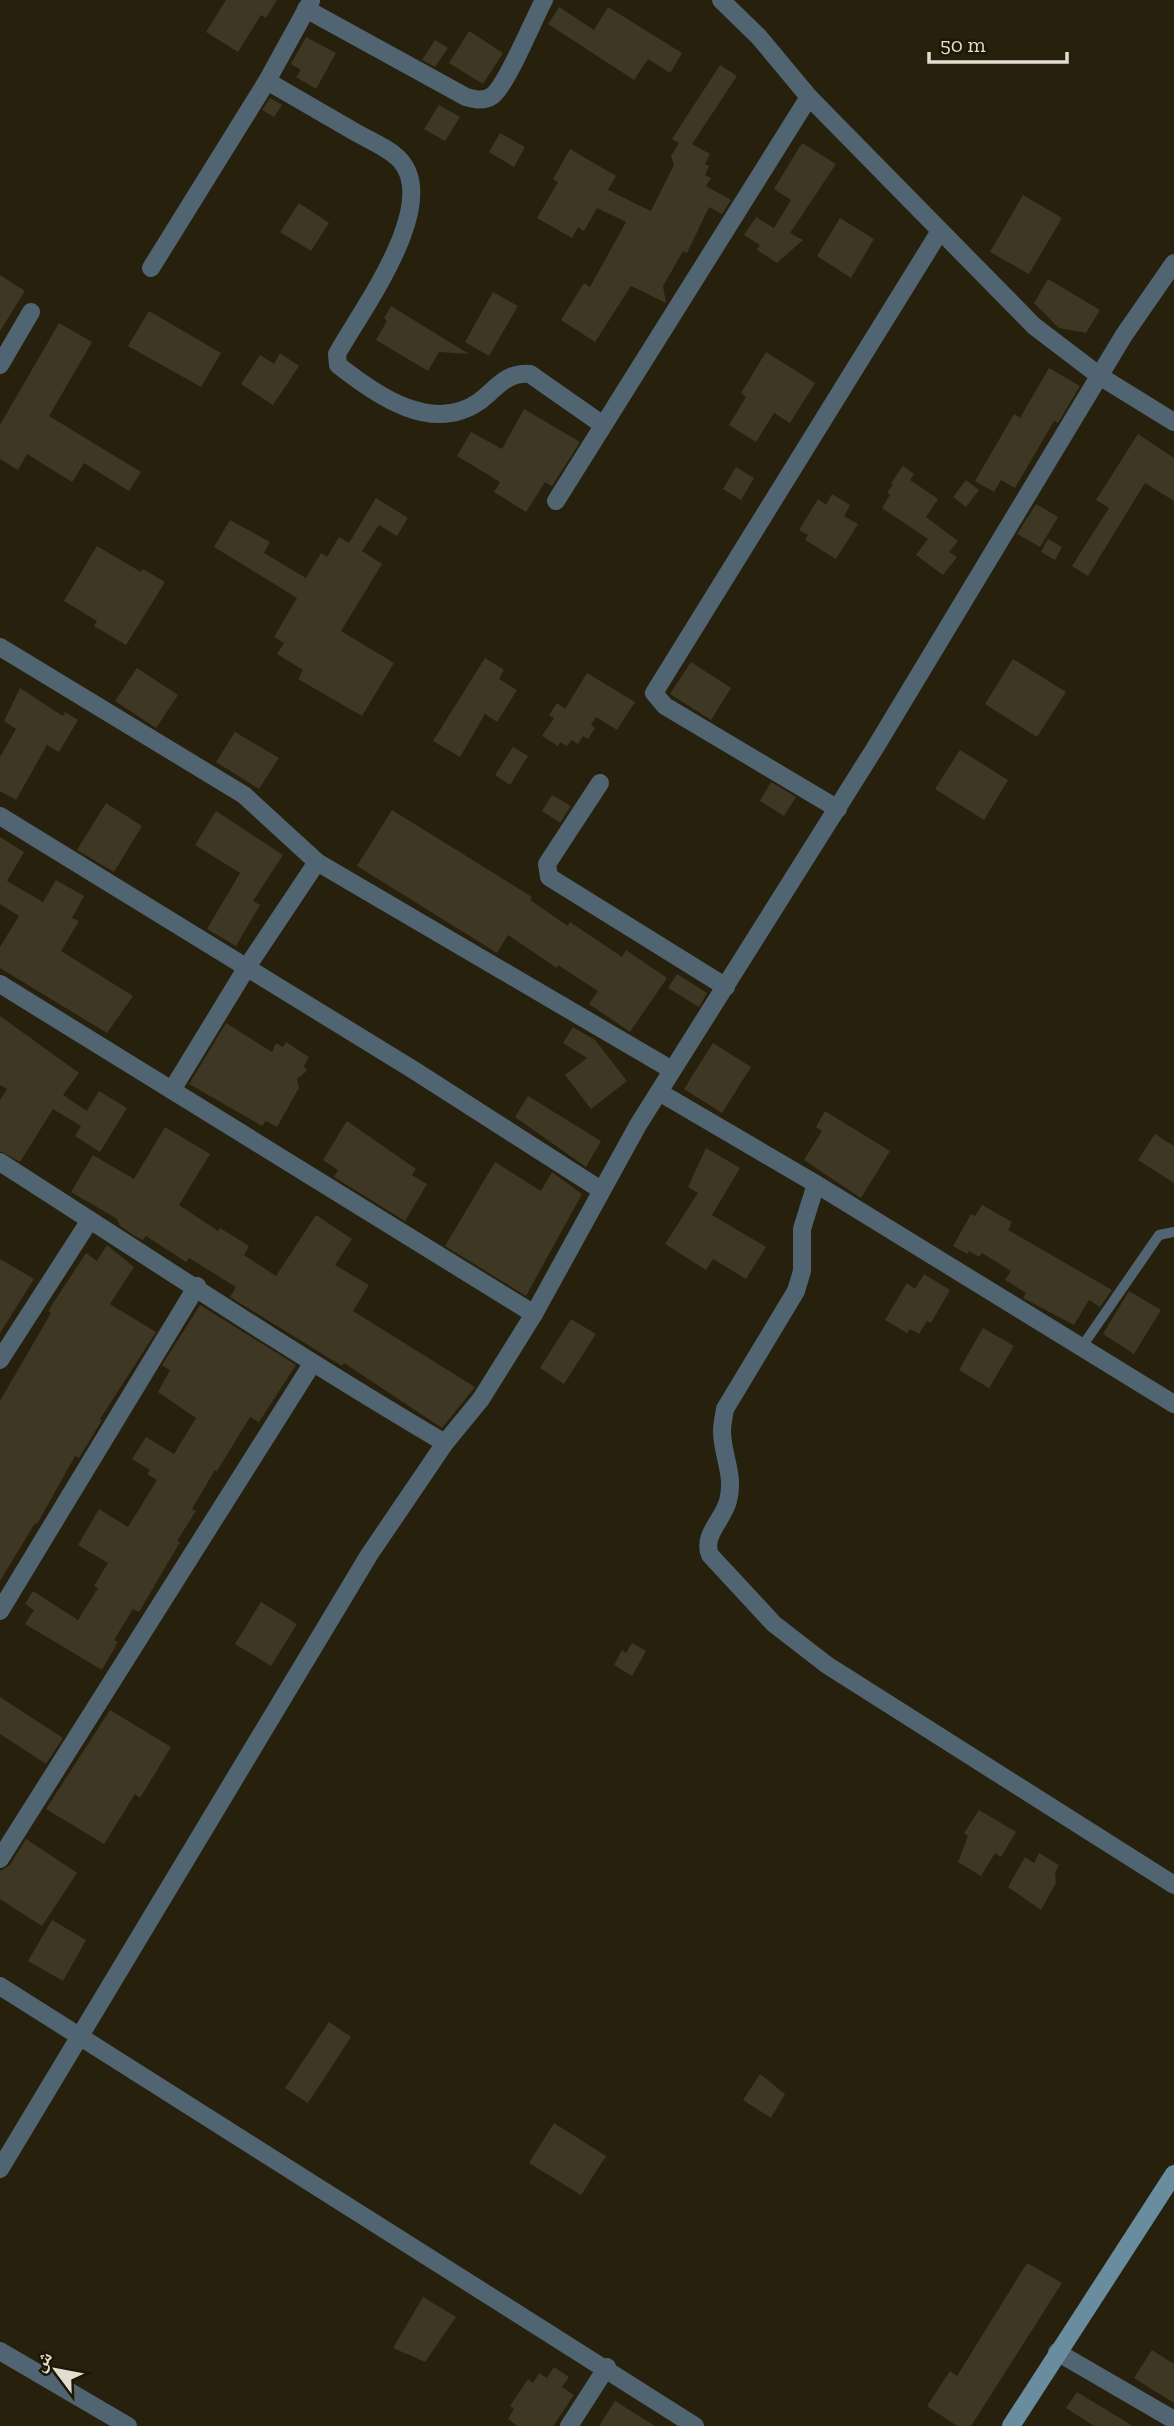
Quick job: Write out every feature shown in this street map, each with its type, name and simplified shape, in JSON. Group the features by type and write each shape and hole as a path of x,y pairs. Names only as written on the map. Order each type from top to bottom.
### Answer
{"main road":[{"path":"1011,2426 1174,2174"}],"street":[{"path":"151,268 267,81 309,5 466,97 479,100 491,97 501,84 544,0"},
{"path":"721,0 760,37 809,97 1034,326 1101,377 1174,422"},
{"path":"267,81 378,145 401,161 409,177 412,196 406,228 395,253 337,354 338,365 388,399 410,410 431,414 450,412 477,402 508,376 530,374 603,425"},
{"path":"556,501 809,97"},
{"path":"838,808 665,706 654,693 940,231"},
{"path":"0,2169 369,1555 445,1443 481,1399 534,1314 601,1190 672,1070 838,808 1124,335 1174,263"},
{"path":"3,353 31,312"},
{"path":"0,647 244,795 317,862 672,1070"},
{"path":"600,783 547,864 549,877 726,987"},
{"path":"0,816 247,967 601,1190"},
{"path":"172,1090 247,967 317,862"},
{"path":"0,984 534,1314"},
{"path":"659,1092 816,1184 1174,1404"},
{"path":"0,1163 197,1286 312,1364 445,1443"},
{"path":"816,1184 802,1229 802,1271 796,1292 725,1409 722,1431 730,1468 729,1500 708,1537 706,1546 710,1555 774,1624 827,1665 1174,1885"},
{"path":"0,1360 90,1220"},
{"path":"0,1611 197,1286"},
{"path":"0,1859 312,1364"},
{"path":"0,1986 607,2367 695,2426"},
{"path":"0,2351 128,2426"},
{"path":"1057,2352 1174,2420"},
{"path":"569,2426 607,2367"}],"lane":[{"path":"1081,1348 1159,1235 1174,1232"}],"building":[{"path":"226,0 277,0 266,18 261,15 238,52 206,32"},
{"path":"559,7 594,30 608,7 682,53 670,73 648,59 634,80 548,24"},
{"path":"469,31 503,53 483,84 449,63"},
{"path":"306,37 336,53 316,89 296,77 301,70 291,64"},
{"path":"435,40 448,48 435,67 422,60"},
{"path":"720,65 737,76 692,144 710,154 705,164 709,166 705,175 711,178 706,186 731,200 722,214 709,207 687,253 683,251 663,286 666,303 631,286 595,342 561,320 584,283 590,287 626,222 597,208 584,231 578,227 572,238 537,218 558,182 553,179 570,149 616,176 608,190 651,211 674,165 671,156 679,143 672,139"},
{"path":"270,98 282,105 274,117 262,110"},
{"path":"439,105 460,117 445,141 424,129"},
{"path":"500,133 525,147 514,167 489,152"},
{"path":"802,143 836,164 790,233 803,240 777,263 757,250 760,245 744,235 756,217 774,228 791,200 774,189"},
{"path":"1023,195 1062,218 1029,274 990,252"},
{"path":"299,203 329,223 311,251 280,232"},
{"path":"840,218 874,239 851,278 817,256"},
{"path":"0,275 25,291 0,331"},
{"path":"1048,279 1100,310 1086,333 1059,328 1034,303"},
{"path":"493,292 518,306 489,356 465,342"},
{"path":"391,306 469,354 439,352 428,371 376,340 387,321 384,318"},
{"path":"149,311 221,353 201,387 128,346"},
{"path":"59,323 92,342 49,416 141,472 129,491 84,463 72,482 27,454 18,470 0,459 0,425"},
{"path":"766,352 815,383 790,423 774,413 756,442 729,425 746,397 741,393"},
{"path":"280,353 299,366 273,405 241,384 260,355 274,364"},
{"path":"1049,368 1080,386 1058,423 1054,421 1015,488 1001,480 994,492 975,481 1014,414 1020,418"},
{"path":"524,409 580,442 552,486 545,482 526,512 494,492 500,482 457,456 471,432 502,449"},
{"path":"1138,434 1174,458 1174,501 1145,483 1088,576 1072,566 1109,508 1096,500"},
{"path":"903,466 914,474 910,480 938,499 926,517 958,541 949,552 957,557 943,575 916,555 928,539 882,508 890,495 887,493 893,484 891,483"},
{"path":"736,467 754,478 741,500 723,489"},
{"path":"966,480 979,490 966,507 953,497"},
{"path":"832,494 850,505 844,516 858,524 836,559 805,540 808,535 799,530 818,499 826,505"},
{"path":"376,498 408,518 397,536 379,525 362,551 382,564 341,631 394,663 362,716 298,679 303,670 277,654 284,643 274,637 297,598 214,547 230,520 270,542 264,553 306,578 321,553 327,557 339,537 349,543"},
{"path":"1036,504 1058,517 1040,547 1017,534"},
{"path":"1048,539 1062,547 1055,560 1041,552"},
{"path":"97,546 141,572 143,569 165,582 126,645 94,626 97,621 64,601"},
{"path":"485,658 504,670 499,679 517,690 497,722 485,714 460,757 433,741"},
{"path":"1013,659 1066,692 1037,737 985,704"},
{"path":"691,662 731,688 711,720 670,694"},
{"path":"137,668 178,695 156,728 115,701"},
{"path":"587,673 635,702 617,730 596,717 591,725 595,728 588,739 583,736 578,744 572,740 567,746 560,742 558,746 542,736 554,718 549,715 557,703 565,709"},
{"path":"20,688 63,716 65,712 78,720 59,752 47,745 16,800 0,791 0,757 16,729 4,721"},
{"path":"235,732 279,758 259,789 216,762"},
{"path":"513,747 528,756 510,785 495,775"},
{"path":"960,750 1008,780 984,820 935,789"},
{"path":"771,782 796,797 784,816 760,801"},
{"path":"552,795 571,806 560,823 542,811"},
{"path":"106,803 142,826 114,872 77,850"},
{"path":"392,810 532,897 530,900 568,926 570,922 622,957 626,950 667,978 630,1032 589,1004 598,991 558,965 557,968 508,935 497,953 357,866"},
{"path":"216,811 283,855 253,901 260,905 236,946 207,929 240,873 195,845"},
{"path":"0,837 24,852 7,881 43,902 56,880 84,896 72,918 79,921 61,951 133,996 107,1033 0,968 0,947 19,916 0,904"},
{"path":"677,974 707,993 699,1007 668,988"},
{"path":"0,1016 79,1073 63,1095 87,1111 99,1091 127,1108 100,1152 75,1136 81,1126 53,1109 20,1162 0,1151 0,1100 7,1089 0,1085"},
{"path":"226,1023 272,1052 276,1043 283,1047 286,1042 309,1057 304,1066 307,1071 297,1079 299,1088 277,1127 266,1121 262,1126 189,1084"},
{"path":"573,1027 595,1040 627,1081 591,1109 565,1075 587,1058 563,1043"},
{"path":"713,1043 751,1067 722,1113 684,1089"},
{"path":"528,1096 601,1141 586,1167 515,1117"},
{"path":"825,1111 890,1151 861,1198 804,1160 822,1131 816,1127"},
{"path":"347,1121 416,1169 412,1175 427,1184 405,1221 334,1177 338,1170 323,1160"},
{"path":"165,1127 210,1154 179,1205 218,1231 220,1228 249,1246 244,1255 276,1276 316,1215 352,1239 335,1265 369,1285 353,1311 475,1387 442,1428 344,1363 342,1366 230,1297 236,1287 189,1258 186,1262 146,1236 143,1240 135,1236 120,1226 117,1219 71,1192 93,1155 134,1179"},
{"path":"1155,1134 1174,1146 1174,1183 1138,1160"},
{"path":"706,1148 740,1168 712,1215 766,1247 746,1279 713,1259 706,1270 665,1244 698,1193 688,1187"},
{"path":"495,1162 541,1191 552,1172 582,1194 526,1296 445,1246"},
{"path":"982,1205 1012,1222 1008,1230 1112,1290 1100,1307 1089,1300 1074,1325 1023,1298 1026,1293 1005,1280 1011,1271 982,1253 979,1257 953,1246 971,1214 975,1216"},
{"path":"107,1245 134,1267 110,1304 156,1332 100,1419 102,1420 79,1458 75,1456 37,1524 35,1523 0,1581 0,1401 51,1313 48,1311 86,1253 97,1261"},
{"path":"0,1259 34,1279 0,1333"},
{"path":"924,1274 950,1290 931,1323 927,1321 919,1334 910,1329 907,1333 885,1320 907,1283 915,1289"},
{"path":"1129,1291 1161,1310 1134,1354 1103,1334"},
{"path":"200,1305 296,1365 259,1422 250,1417 217,1471 215,1470 192,1509 196,1511 177,1541 180,1542 139,1612 133,1609 114,1640 118,1642 102,1670 25,1624 34,1610 25,1604 33,1591 78,1620 98,1588 94,1586 108,1563 78,1545 99,1509 128,1527 157,1480 147,1474 150,1470 132,1459 146,1437 174,1454 196,1418 158,1392 170,1370 162,1365"},
{"path":"571,1319 596,1334 564,1384 540,1368"},
{"path":"983,1328 1014,1346 989,1388 959,1370"},
{"path":"261,1602 297,1624 271,1666 235,1644"},
{"path":"632,1643 646,1651 632,1676 614,1665 622,1650 626,1653"},
{"path":"0,1697 63,1738 46,1764 0,1734"},
{"path":"110,1710 171,1747 140,1798 135,1794 104,1844 46,1809"},
{"path":"979,1810 1016,1832 1001,1857 995,1853 981,1876 958,1862 968,1836 964,1833"},
{"path":"26,1839 77,1873 42,1926 0,1899 0,1871 10,1865"},
{"path":"1039,1853 1059,1865 1055,1873 1056,1883 1041,1910 1008,1887 1025,1857 1034,1863"},
{"path":"52,1920 86,1940 63,1981 28,1961"},
{"path":"329,2022 351,2037 308,2103 285,2088"},
{"path":"760,2074 785,2094 771,2118 743,2100"},
{"path":"554,2123 606,2156 581,2195 529,2163"},
{"path":"1027,2263 1062,2283 971,2426 957,2426 927,2406 950,2371 957,2376"},
{"path":"423,2297 456,2317 425,2362 393,2348"},
{"path":"1152,2350 1174,2364 1174,2403 1134,2378"},
{"path":"554,2367 569,2377 562,2387 574,2395 553,2426 517,2426 508,2419 514,2409 510,2406 528,2379 533,2383 539,2373 547,2378"},
{"path":"1077,2392 1133,2426 1094,2426 1066,2408"},
{"path":"615,2401 655,2426 599,2426"}]}
